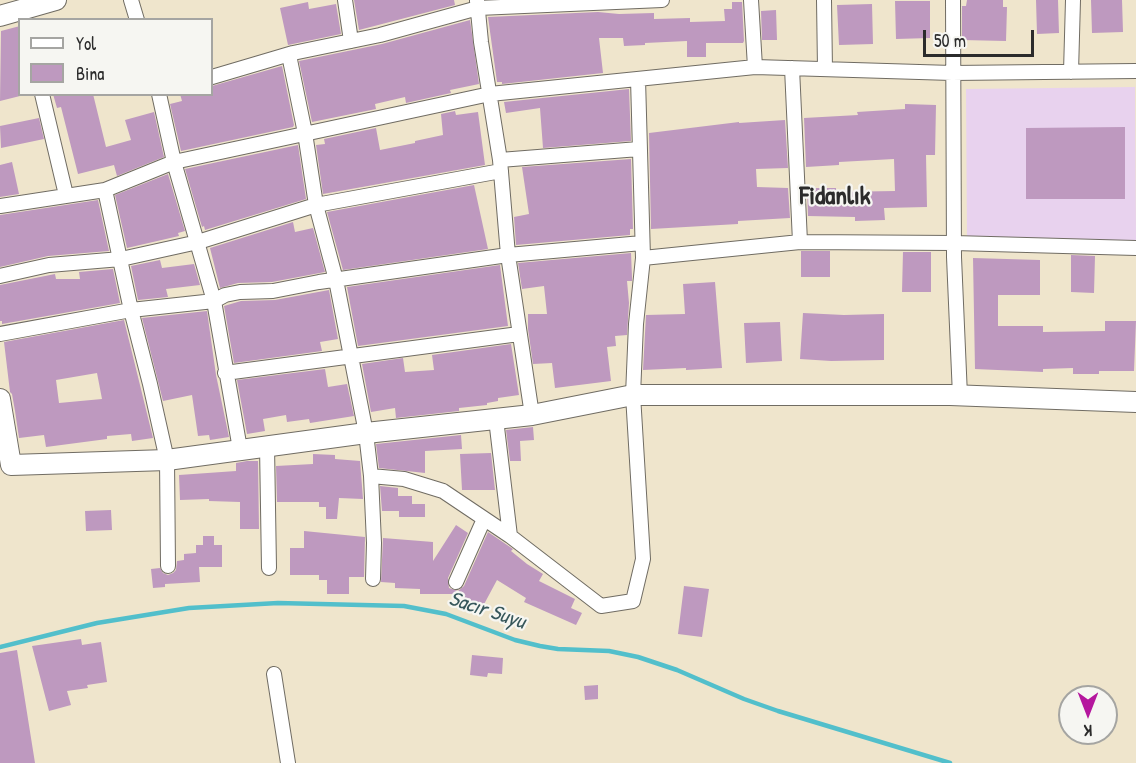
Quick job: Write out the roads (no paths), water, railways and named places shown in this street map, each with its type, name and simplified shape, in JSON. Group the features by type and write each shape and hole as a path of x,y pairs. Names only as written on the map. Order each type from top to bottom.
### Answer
{"street":[{"path":"0,16 23,15 56,0"},
{"path":"131,0 136,18"},
{"path":"345,0 351,41"},
{"path":"213,77 289,55 380,35 477,4 662,0"},
{"path":"751,0 755,67"},
{"path":"824,0 825,69"},
{"path":"953,0 954,243 960,396"},
{"path":"1071,72 1073,0"},
{"path":"477,4 501,165 508,255 532,415"},
{"path":"289,55 305,133 316,205 336,280 366,433 371,476 373,579"},
{"path":"0,206 105,190 174,162 490,94 755,67 952,73 1136,71"},
{"path":"792,68 800,242"},
{"path":"371,476 405,479 443,491 510,536 602,606 633,600 643,559 633,395 636,324 643,258 638,79"},
{"path":"42,96 66,195"},
{"path":"159,96 174,162 214,301 240,449"},
{"path":"0,276 49,265 121,259 198,242 316,205 501,165 639,149"},
{"path":"105,190 167,460 168,566"},
{"path":"643,258 800,242 1136,248"},
{"path":"0,334 131,310 214,301 225,295 240,292 273,291 508,255 642,243"},
{"path":"225,373 519,334"},
{"path":"0,399 11,465 167,460 366,433 532,415 633,395 960,396 1136,402"},
{"path":"496,419 510,536"},
{"path":"267,446 269,568"},
{"path":"456,582 484,519"},
{"path":"274,674 288,763"}],"waterway":[{"name":"Sacır Suyu","path":"0,647 97,623 189,608 278,603 404,606 446,614 515,640 540,646 609,651 638,657 677,670 778,711 950,763"}],"district":[{"name":"Fidanlık","path":"835,197"}]}
